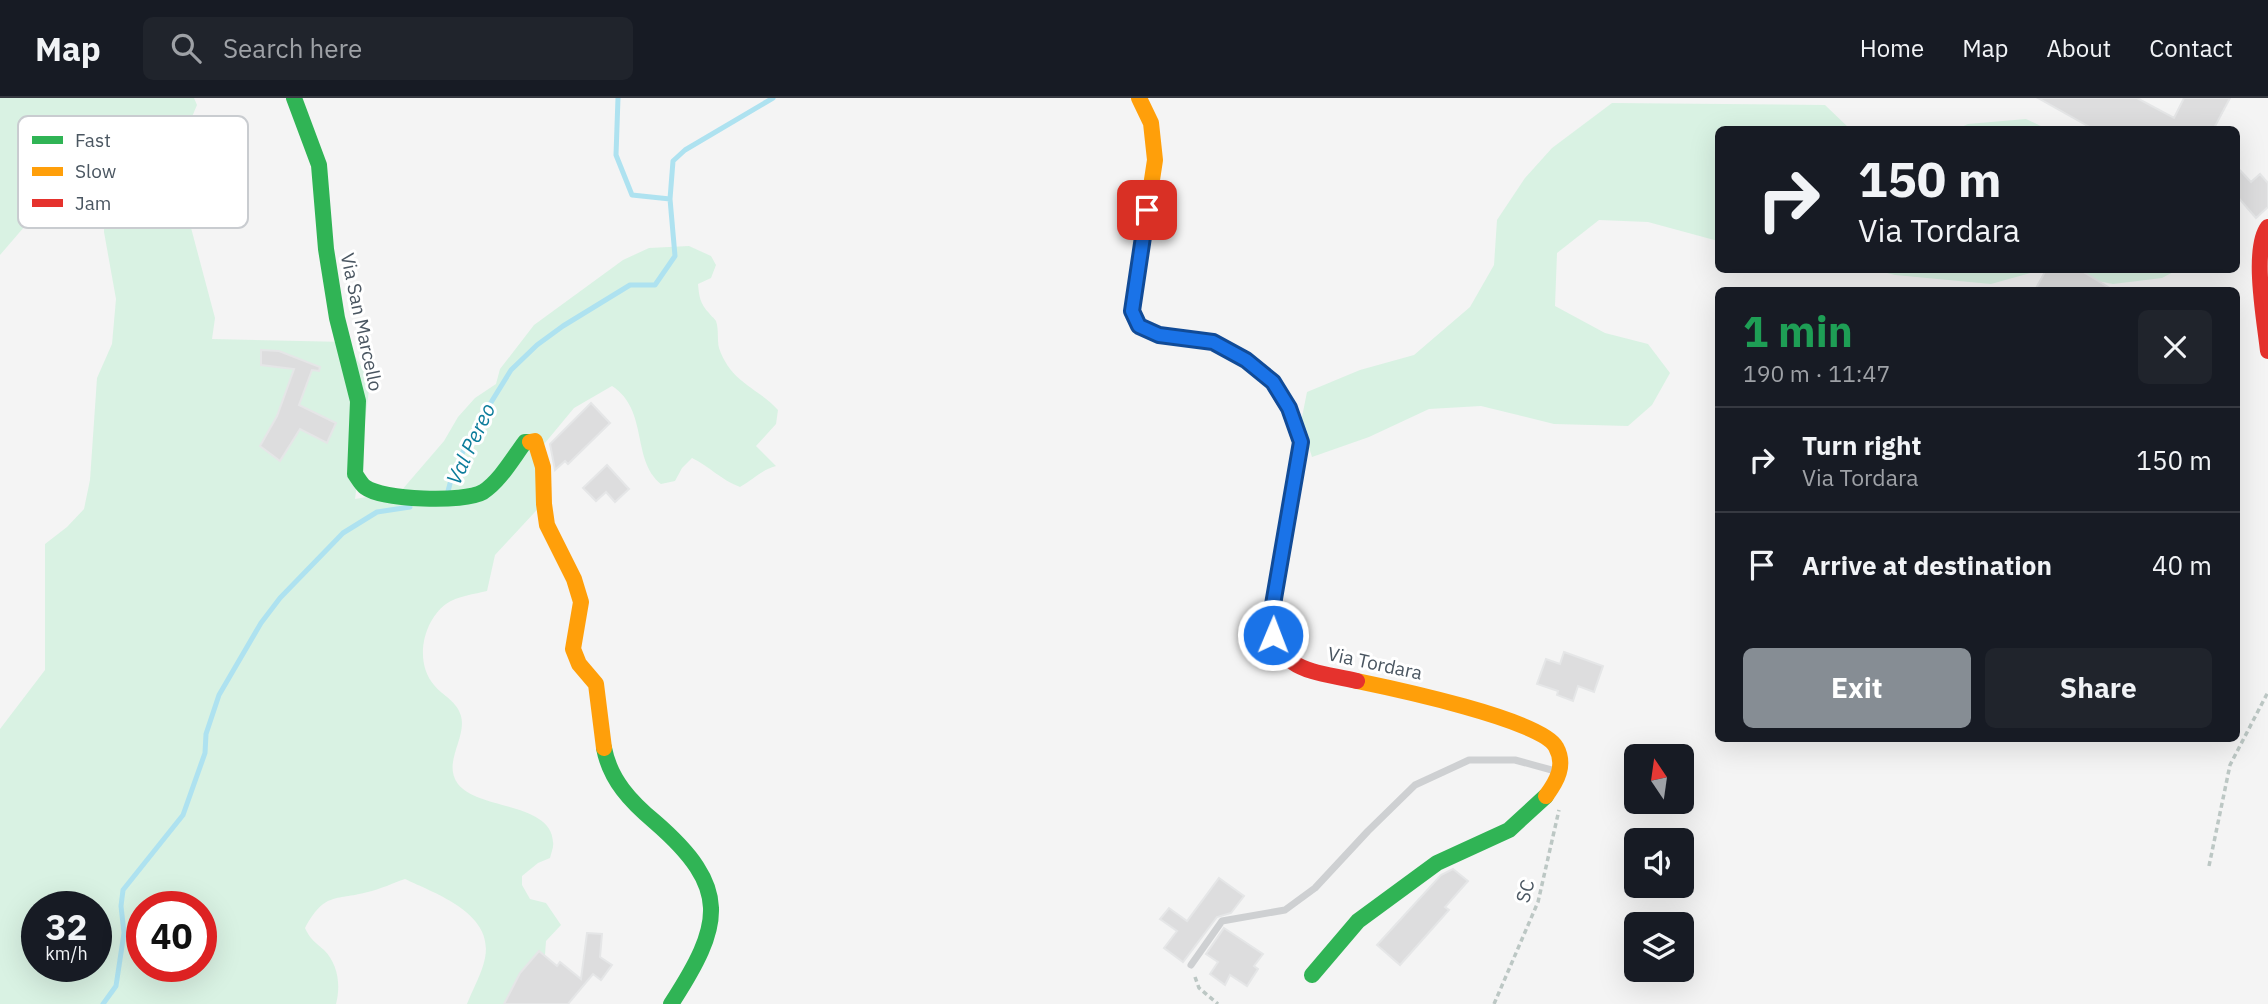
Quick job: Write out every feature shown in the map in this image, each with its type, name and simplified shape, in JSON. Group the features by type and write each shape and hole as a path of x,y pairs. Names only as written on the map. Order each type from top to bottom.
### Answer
{"street":[{"name":"Via San Marcello","path":"294,98 318,165 326,249 337,318 358,401 355,474 366,488 413,499 452,498 481,493 494,482 525,442 535,441 542,453 545,513 551,534 575,578 581,604 573,648 578,663 596,685 605,753 611,774 632,802 693,859 709,891 710,924 696,965 671,1004"},
{"name":"Via Tordara","path":"1139,98 1151,123 1155,160 1132,311 1139,326 1159,335 1213,342 1246,360 1273,382 1289,408 1301,442 1271,616 1273,635 1282,655 1304,669 1445,700 1542,733 1556,745 1561,762 1559,776"},
{"path":"2268,227 2262,235 2260,284 2268,351"},
{"path":"1312,975 1358,922 1437,863 1509,830 1543,799 1559,776"}],"lane":[{"path":"1191,965 1222,921 1285,910 1315,888 1415,785 1469,760 1514,760 1559,776"}],"path":[{"path":"2209,866 2230,765 2268,692"},
{"name":"SC","path":"1494,1004 1538,902 1559,809 1559,776"},
{"path":"1191,965 1199,988 1218,1004"}],"green space":[{"path":"0,98 194,98 197,105 192,116 18,116 18,228 23,228 0,255"},
{"path":"1612,103 1825,105 1847,126 1715,126 1715,240 1648,222 1599,220 1557,253 1555,306 1605,333 1648,344 1670,373 1652,405 1628,426 1554,424 1481,406 1429,409 1369,437 1312,457 1301,422 1307,392 1360,370 1414,355 1470,307 1494,265 1497,220 1525,178 1552,148"},
{"path":"2026,119 2041,126 1964,126"},
{"path":"104,228 191,228 215,318 212,339 347,342 370,382 355,499 401,491 444,441 458,417 475,398 496,384 500,369 534,325 623,260 649,248 689,246 711,256 716,265 711,278 698,284 700,300 716,321 719,348 730,369 778,410 776,424 756,446 776,466 740,487 692,458 675,481 661,484 646,462 631,408 612,386 574,408 535,455 547,499 495,555 487,591 461,597 446,604 432,621 424,642 424,665 428,676 456,706 461,716 461,733 453,768 458,784 481,798 540,820 549,829 553,842 550,858 538,863 522,876 522,885 530,899 546,903 561,925 546,941 544,968 526,1004 467,1004 485,958 485,942 481,929 460,907 405,879 373,891 324,903 305,928 329,956 335,968 338,982 336,1004 0,1004 0,729 45,670 45,544 84,509 90,480 97,378 112,344 116,299"},
{"path":"1887,273 2030,273 1991,284"},
{"path":"2056,273 2171,273 2162,278 2113,284"}],"building":[{"path":"2038,98 2137,98 2174,118 2184,98 2230,98 2215,126 2088,126"},
{"path":"2240,170 2251,182 2260,174 2268,183 2268,207 2256,218 2240,200"},
{"path":"2044,273 2085,273 2108,287 2037,287"},
{"path":"261,350 279,351 320,367 319,371 312,370 299,405 336,423 327,443 300,429 280,461 260,446 277,416 294,369 261,365"},
{"path":"591,403 610,423 568,464 565,461 555,470 550,444"},
{"path":"607,465 629,489 615,502 606,492 596,501 583,488"},
{"path":"1564,652 1603,666 1594,692 1578,686 1573,701 1557,695 1558,691 1537,684 1546,659 1560,664"},
{"path":"1453,869 1468,881 1445,907 1449,910 1400,965 1377,945 1441,875"},
{"path":"1219,878 1244,896 1231,913 1217,917 1183,962 1164,948 1177,931 1160,919 1169,908 1187,921"},
{"path":"1224,928 1263,954 1254,966 1258,969 1247,986 1230,975 1225,985 1210,974 1218,962 1206,954"},
{"path":"587,933 602,934 600,957 612,965 601,980 593,974 568,1004 504,1004 520,973 539,951 557,966 560,962 581,979"}],"waterway":[{"path":"618,98 616,155 632,195 670,199"},
{"name":"Val Pereo","path":"447,495 452,476 469,438 511,370 537,345 563,326 630,285 655,285 675,256 670,199 673,161 685,150 773,98"},
{"name":"Val Pereo","path":"103,1004 116,986 124,933 121,906 123,890 183,815 205,753 206,734 219,695 261,623 280,598 343,533 377,512 410,507"}],"traffic: fast":[{"path":"294,98 319,165 326,249 337,318 358,401 355,474 365,487 388,495 459,498 483,492 501,476 525,442 530,442"},
{"path":"604,748 611,770 623,790 680,845 697,867 707,887 711,908 709,929 701,951 671,1004"},
{"path":"1312,975 1358,921 1437,863 1509,830 1546,796"}],"traffic: slow":[{"path":"1139,98 1151,123 1155,160 1132,311 1139,326 1159,335 1213,342 1246,360 1273,382 1281,396"},
{"path":"530,442 535,441 543,467 547,525 574,579 581,602 573,649 579,664 596,684 604,748"},
{"path":"1357,681 1464,706 1524,726 1545,737 1556,747 1560,760 1557,779 1546,796"}],"traffic: jam":[{"path":"2268,227 2260,252 2262,305 2268,351"},
{"path":"1281,396 1289,408 1301,442 1271,616 1274,635 1288,659 1299,666 1357,681"}],"route":[{"path":"1147,210 1132,311 1139,326 1159,335 1213,342 1246,360 1273,382 1289,408 1301,442 1271,616 1273,635"}]}
